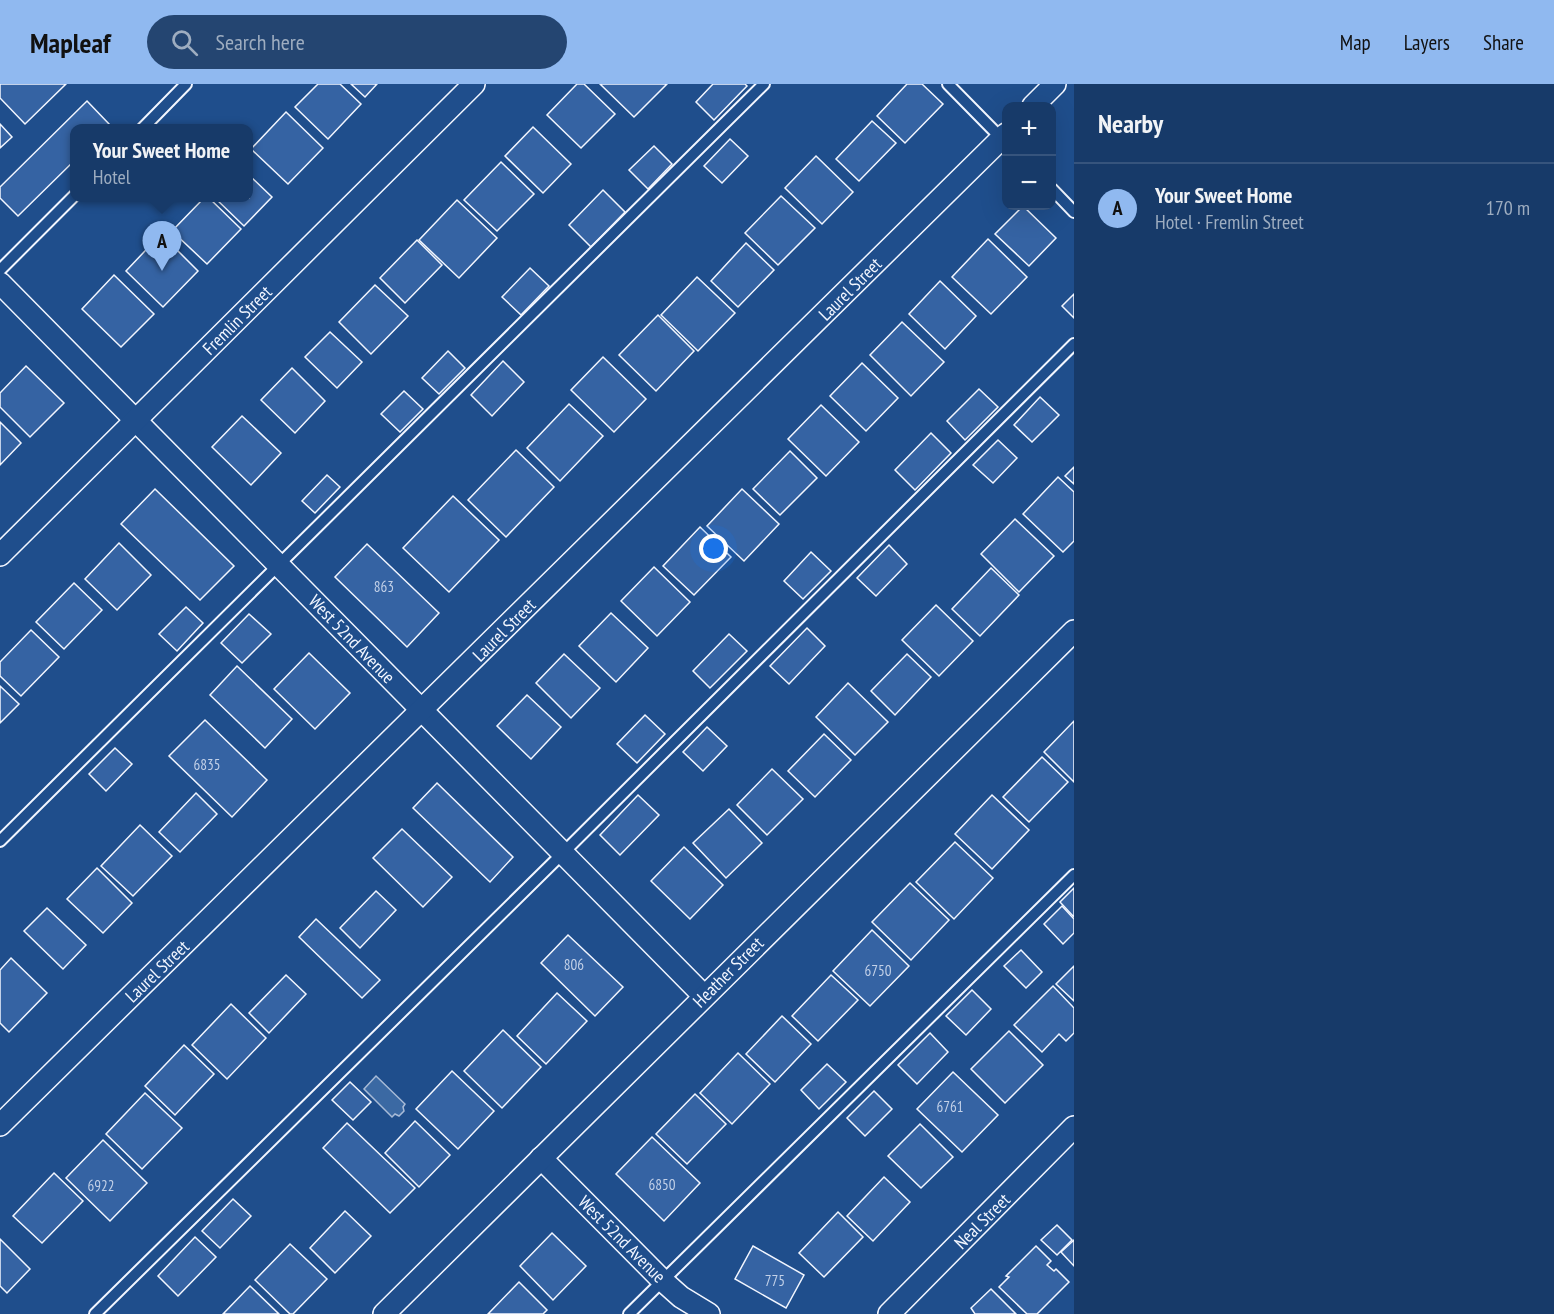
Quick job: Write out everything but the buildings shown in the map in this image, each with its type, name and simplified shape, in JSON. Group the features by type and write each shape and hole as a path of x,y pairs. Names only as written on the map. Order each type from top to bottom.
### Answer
{"street":[{"name":"Fremlin Street","path":"0,555 474,84"},
{"path":"1037,102 1055,84"},
{"name":"Laurel Street","path":"0,1125 1002,142"},
{"name":"West 52nd Avenue","path":"0,283 704,996"},
{"name":"Heather Street","path":"384,1314 1074,631"},
{"name":"Neal Street","path":"889,1314 1074,1127"},
{"name":"West 52nd Avenue","path":"541,1158 663,1281 681,1297 709,1314"}],"lane":[{"path":"147,124 186,84"},
{"path":"0,841 764,84"},
{"path":"948,84 1002,136"},
{"path":"1056,193 1074,212"},
{"path":"0,270 70,200"},
{"path":"95,1314 563,853 1074,344"},
{"path":"630,1314 1074,875"}],"water":[{"path":"376,1076 405,1104 404,1111 399,1116 395,1114 392,1117 364,1089"}],"place":[{"name":"Your Sweet Home","path":"162,271"}]}
